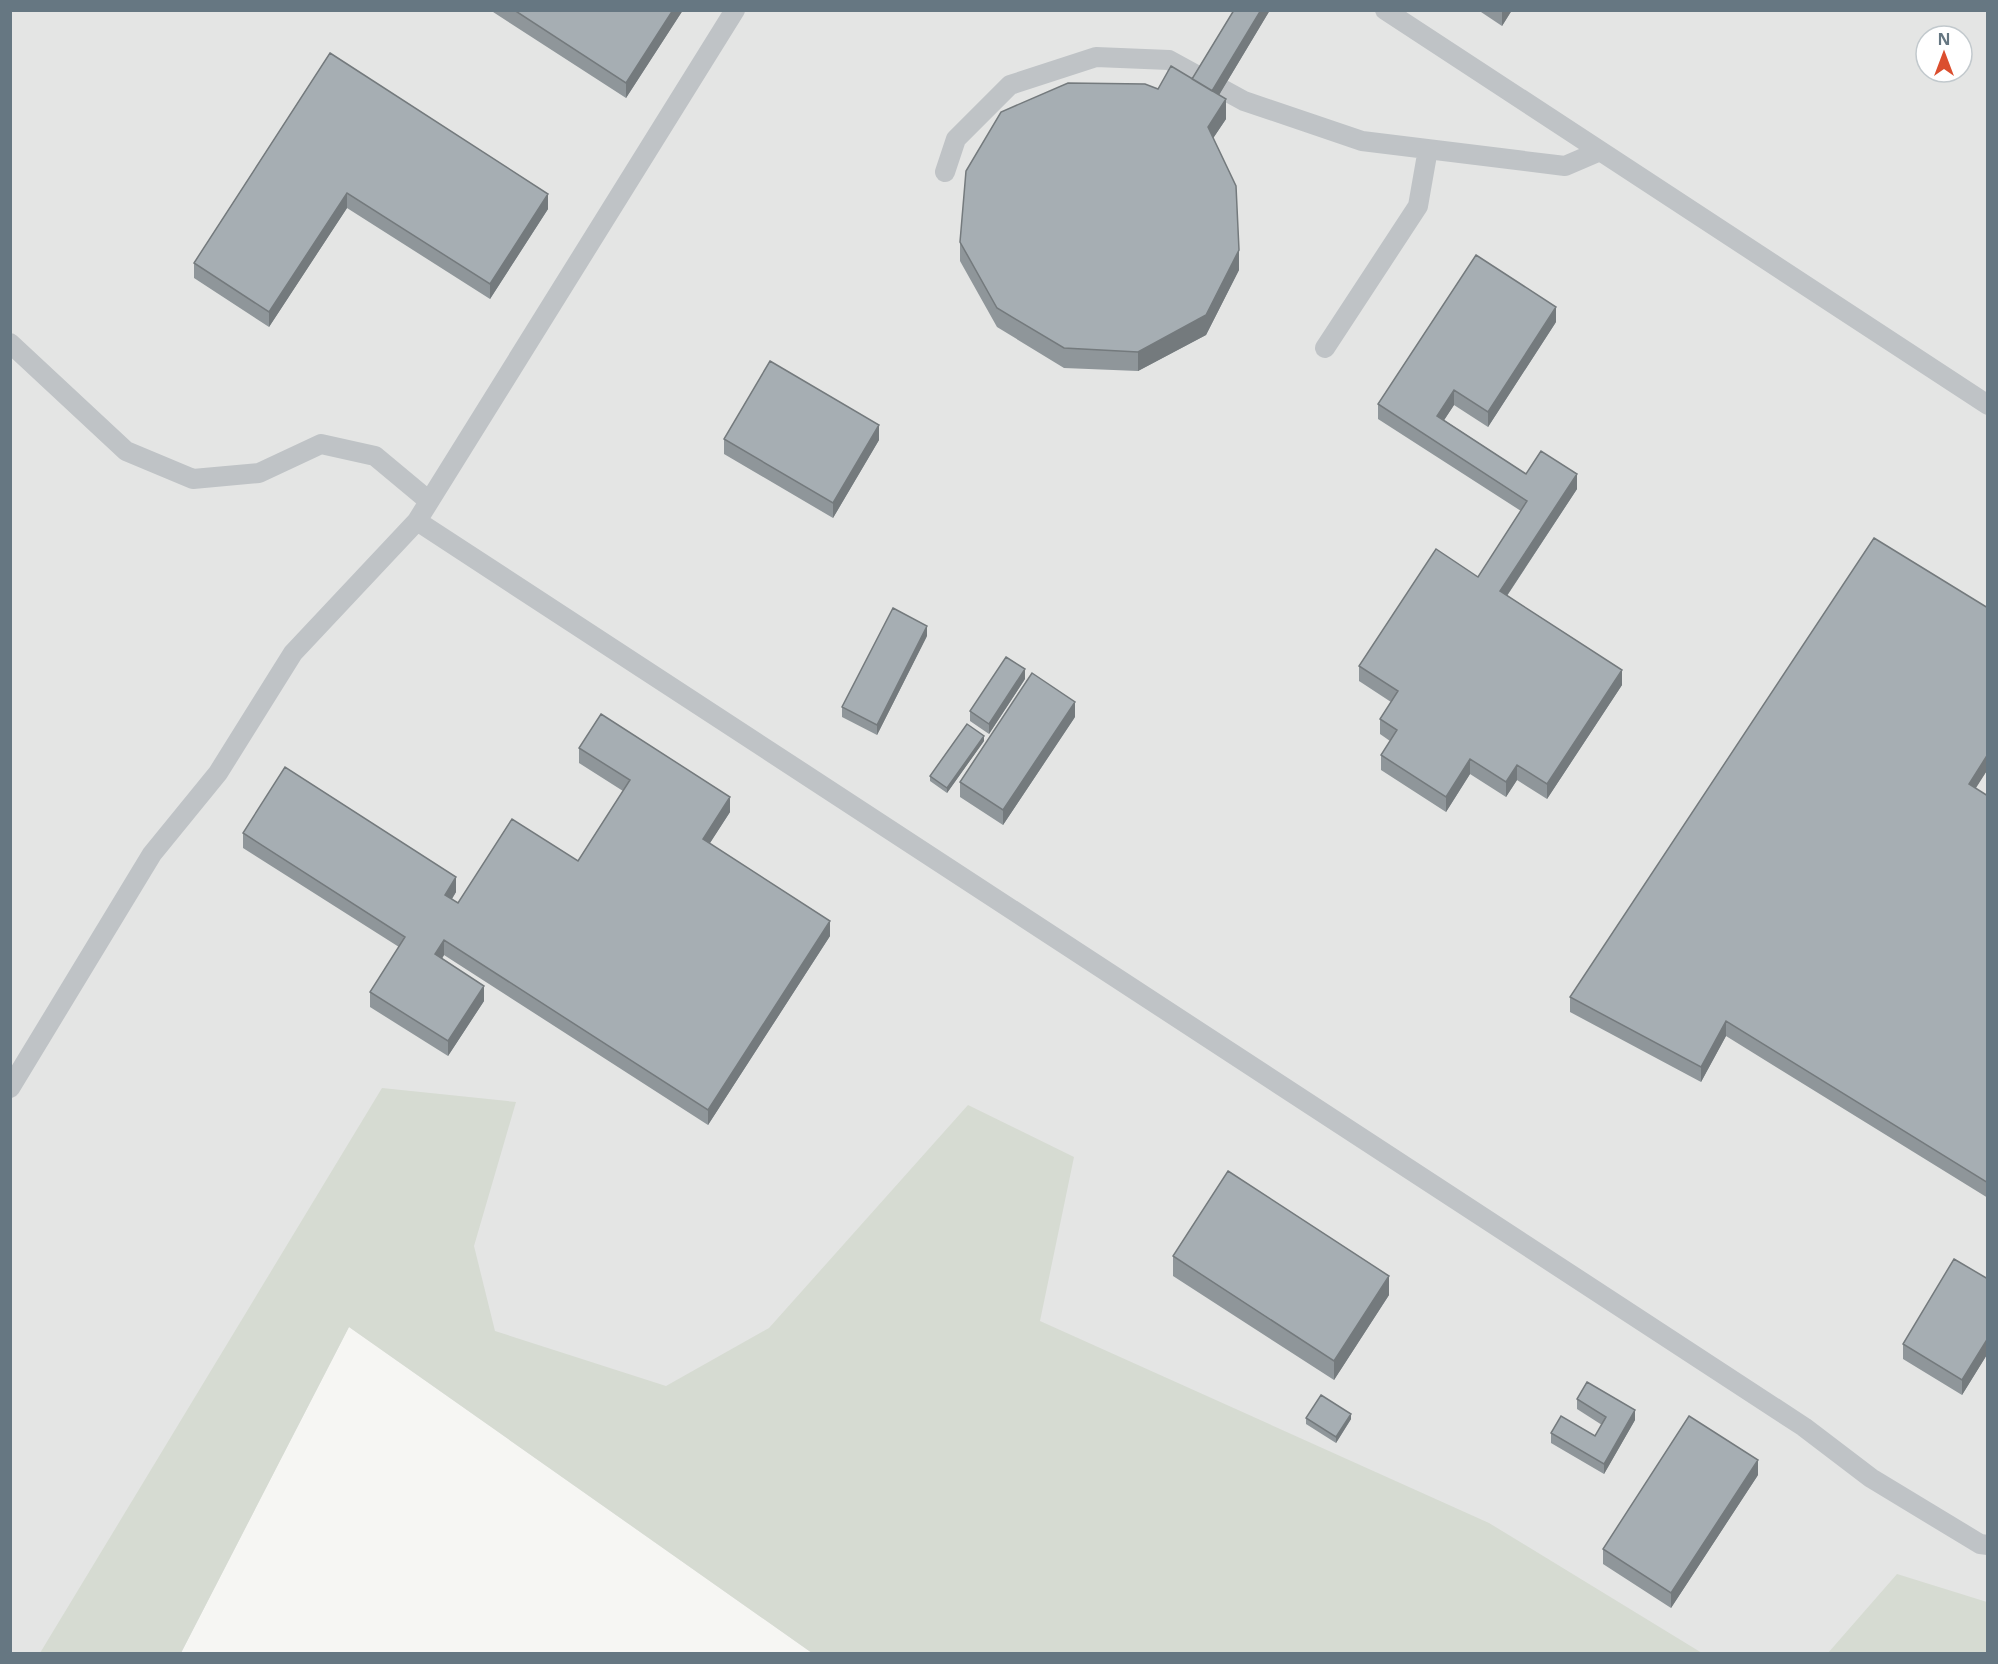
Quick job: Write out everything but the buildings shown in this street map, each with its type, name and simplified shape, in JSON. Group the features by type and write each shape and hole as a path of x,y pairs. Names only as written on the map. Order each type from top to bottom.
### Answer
{"lane":[{"path":"10,1088 152,854 218,773 293,653 417,521 735,10"},
{"path":"1385,10 1988,405"},
{"path":"945,172 956,139 1010,85 1096,57 1169,60 1244,101 1362,141 1565,166 1600,152"},
{"path":"1325,348 1418,206 1428,149"},
{"path":"10,343 126,452 193,479 259,473 321,444 375,456 429,501"},
{"path":"417,521 1804,1427 1871,1478 1980,1544 1988,1545"}],"shaded area":[{"path":"11,11 1987,11 1987,1653 812,1653 349,1327 181,1653 11,1654"},
{"path":"382,1088 516,1102 474,1246 495,1331 666,1386 769,1328 968,1105 1074,1157 1040,1321 1489,1523 1702,1653 812,1653 349,1327 181,1653 40,1653"},
{"path":"1897,1574 1987,1602 1987,1653 1828,1653"}]}
